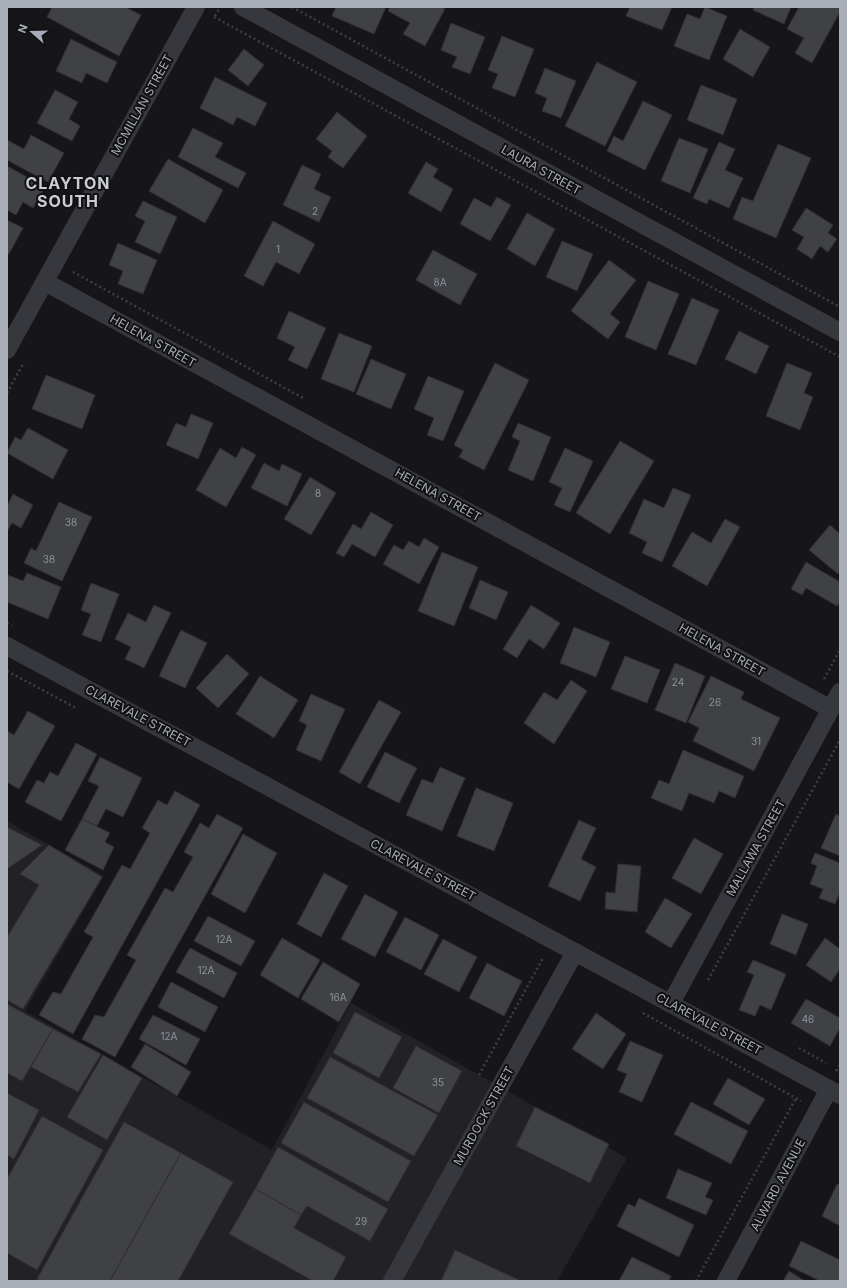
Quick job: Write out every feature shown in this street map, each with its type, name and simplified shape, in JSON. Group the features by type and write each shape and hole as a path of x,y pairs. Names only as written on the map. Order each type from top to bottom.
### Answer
{"street":[{"name":"MCMILLAN STREET","path":"7,350 196,7"},
{"name":"LAURA STREET","path":"243,7 840,332"},
{"name":"HELENA STREET","path":"45,282 831,709"},
{"name":"CLAREVALE STREET","path":"7,646 834,1092"},
{"name":"MALLAWA STREET","path":"671,1004 840,692"},
{"name":"MURDOCK STREET","path":"392,1281 575,952"},
{"name":"ALWARD AVENUE","path":"726,1281 834,1092"}],"path":[{"path":"292,7 840,307"},
{"path":"214,17 840,357"},
{"path":"707,982 840,740"},
{"path":"480,1075 543,958"},
{"path":"696,1281 796,1098"}],"shaded area":[{"path":"7,821 104,876 25,1011 272,1150 351,1003 627,1158 557,1281 7,1281"}],"building":[{"path":"52,7 125,7 141,15 119,56 47,17"},
{"path":"336,7 386,7 374,34 332,16"},
{"path":"390,7 441,7 445,9 425,46 403,34 410,23 388,11"},
{"path":"630,7 672,7 662,30 626,16"},
{"path":"705,7 727,16 709,60 674,46 687,14 700,19"},
{"path":"754,7 791,7 784,24 753,10"},
{"path":"799,7 840,7 840,12 812,63 795,53 804,38 787,29"},
{"path":"451,23 485,37 470,74 452,67 457,57 441,50"},
{"path":"740,29 770,47 753,77 723,59"},
{"path":"502,36 534,49 515,97 492,88 498,74 488,70"},
{"path":"71,39 117,62 107,83 86,73 82,83 56,71"},
{"path":"244,49 264,65 248,86 228,70"},
{"path":"597,62 637,82 605,146 565,126"},
{"path":"545,68 576,81 561,118 542,111 547,98 535,93"},
{"path":"215,77 267,103 255,126 237,117 233,125 200,108"},
{"path":"701,85 737,99 723,135 687,120"},
{"path":"55,90 78,102 69,119 80,126 72,141 37,123"},
{"path":"643,101 672,115 645,170 607,151 614,136 623,141"},
{"path":"337,112 367,136 343,168 328,157 332,151 316,139"},
{"path":"193,128 223,143 215,157 246,173 238,188 178,157"},
{"path":"31,135 64,153 48,182 7,160 7,140 24,149"},
{"path":"679,138 708,149 690,193 661,181"},
{"path":"719,142 735,149 725,170 743,178 729,208 709,199 707,204 693,198"},
{"path":"778,144 811,158 776,238 733,219 742,197 753,201"},
{"path":"168,159 223,190 205,223 149,191"},
{"path":"426,162 438,169 433,177 453,189 441,212 408,193"},
{"path":"302,165 321,174 314,189 331,197 319,222 283,205"},
{"path":"7,166 45,187 33,208 23,202 16,215 7,210"},
{"path":"497,197 511,205 490,241 460,224 474,198 491,207"},
{"path":"143,201 177,217 160,254 135,242 145,221 135,216"},
{"path":"806,208 833,225 828,233 837,239 828,252 820,246 812,259 797,249 804,237 792,230"},
{"path":"527,213 555,229 535,266 507,249"},
{"path":"7,220 23,228 9,254 7,253"},
{"path":"273,221 315,244 299,274 276,262 263,286 244,276"},
{"path":"562,241 593,254 577,291 546,277"},
{"path":"118,243 157,260 143,294 118,284 123,271 109,265"},
{"path":"433,250 477,274 460,305 416,280"},
{"path":"609,260 636,280 610,314 620,322 608,339 571,311"},
{"path":"648,281 679,294 656,350 625,337"},
{"path":"692,298 719,310 696,365 668,354"},
{"path":"289,311 326,328 307,369 288,360 295,347 277,338"},
{"path":"739,331 769,346 756,374 725,359"},
{"path":"339,333 372,346 354,392 321,379"},
{"path":"371,359 406,374 391,409 356,394"},
{"path":"495,363 529,380 484,470 459,457 463,450 454,445"},
{"path":"787,363 812,373 804,393 813,397 800,430 766,416"},
{"path":"46,375 95,395 82,429 32,409"},
{"path":"428,376 464,391 443,441 427,435 434,418 414,409"},
{"path":"191,414 213,423 198,459 166,445 176,423 186,427"},
{"path":"518,423 551,437 533,481 508,470 520,441 512,437"},
{"path":"28,428 68,450 53,479 7,453 15,437 21,440"},
{"path":"620,441 654,461 610,534 576,513"},
{"path":"242,447 256,455 226,507 196,490 220,448 236,458"},
{"path":"565,448 593,461 570,512 554,505 562,488 549,482"},
{"path":"264,463 279,471 282,464 302,474 287,506 251,488"},
{"path":"310,477 336,493 311,535 284,519"},
{"path":"673,488 691,495 662,562 642,553 647,542 629,533 644,499 664,508"},
{"path":"13,494 33,505 21,528 12,523 7,532 7,507"},
{"path":"59,502 92,517 62,581 24,563 31,548 36,551"},
{"path":"371,512 393,525 375,557 352,544 344,557 336,553 353,524 361,529"},
{"path":"725,519 740,527 707,586 672,566 692,532 711,543"},
{"path":"830,525 840,534 840,571 838,574 809,550"},
{"path":"424,538 439,547 419,584 383,564 394,545 403,550 409,541 419,547"},
{"path":"442,552 478,567 454,626 418,611"},
{"path":"806,562 840,582 840,602 837,606 806,588 802,595 791,589"},
{"path":"27,573 61,587 48,619 7,602 8,575 23,581"},
{"path":"480,580 508,592 496,620 469,608"},
{"path":"91,583 119,594 101,642 82,635 91,614 81,610"},
{"path":"154,605 171,613 144,668 125,659 131,647 115,639 128,613 146,622"},
{"path":"531,605 560,623 544,649 529,639 517,658 503,649"},
{"path":"574,627 610,642 596,677 560,663"},
{"path":"181,630 207,643 185,688 159,676"},
{"path":"227,654 249,674 218,708 196,688"},
{"path":"625,656 660,670 647,703 611,689"},
{"path":"675,663 705,676 686,723 655,710"},
{"path":"260,676 298,700 274,738 236,714"},
{"path":"711,676 744,692 741,699 780,718 754,771 693,741 699,728 688,722"},
{"path":"571,680 587,691 554,744 524,723 544,692 557,700"},
{"path":"311,694 345,709 321,761 296,750 307,725 299,721"},
{"path":"379,700 401,712 360,784 339,772"},
{"path":"28,711 55,726 19,789 7,782 7,731 14,735"},
{"path":"76,743 97,754 61,821 25,802 37,780 44,783 50,772 58,776"},
{"path":"683,750 744,776 735,798 719,791 714,803 689,793 682,811 651,798 659,780 669,784"},
{"path":"385,752 417,768 399,803 367,787"},
{"path":"100,757 142,778 123,817 106,809 97,826 82,819 99,786 88,781"},
{"path":"440,767 465,778 442,831 406,815 422,779 433,783"},
{"path":"476,788 513,803 494,851 457,836"},
{"path":"175,791 200,805 73,1034 39,1015 53,992 61,994 93,937 84,932 122,865 130,869 150,833 142,828 158,800 167,805"},
{"path":"217,814 243,828 115,1057 82,1039 95,1015 104,1017 136,960 127,955 165,888 173,892 193,857 184,852 200,823 209,828"},
{"path":"836,814 840,816 840,856 821,848"},
{"path":"82,819 110,833 105,842 114,847 103,870 65,850"},
{"path":"579,820 596,828 581,859 596,867 580,901 548,886"},
{"path":"7,827 42,845 7,869"},
{"path":"243,834 277,853 245,913 211,894"},
{"path":"694,838 723,854 701,894 672,878"},
{"path":"49,845 102,877 23,1009 7,1000 7,937 39,885 20,874"},
{"path":"815,853 840,863 840,892 835,904 819,898 823,889 810,884 817,866 811,863"},
{"path":"618,864 641,866 637,912 605,909 606,892 615,893"},
{"path":"324,873 348,886 321,937 297,924"},
{"path":"365,894 398,912 375,957 341,939"},
{"path":"665,898 692,914 671,948 645,932"},
{"path":"782,914 808,924 796,955 770,944"},
{"path":"208,916 255,941 241,966 194,941"},
{"path":"405,917 439,935 421,970 386,952"},
{"path":"282,938 320,960 298,998 260,975"},
{"path":"825,938 840,949 840,969 831,982 806,965"},
{"path":"443,939 477,957 459,992 424,974"},
{"path":"190,948 237,973 224,998 176,972"},
{"path":"753,960 786,974 771,1010 760,1005 755,1016 739,1010 754,975 747,972"},
{"path":"323,962 360,984 339,1022 301,999"},
{"path":"487,963 522,981 504,1016 469,998"},
{"path":"171,982 218,1007 205,1032 158,1007"},
{"path":"806,999 840,1018 840,1028 830,1046 791,1023"},
{"path":"7,1004 53,1029 22,1081 7,1073"},
{"path":"355,1012 402,1037 379,1078 333,1053"},
{"path":"596,1013 626,1034 603,1069 572,1049"},
{"path":"153,1015 200,1039 186,1065 139,1039"},
{"path":"53,1029 101,1054 78,1092 31,1067"},
{"path":"630,1041 663,1055 642,1102 619,1092 627,1074 617,1070"},
{"path":"145,1044 191,1072 177,1096 131,1067"},
{"path":"416,1046 462,1071 439,1113 393,1088"},
{"path":"103,1055 142,1078 107,1140 67,1117"},
{"path":"330,1057 438,1115 414,1156 307,1098"},
{"path":"728,1078 765,1099 749,1125 713,1104"},
{"path":"7,1093 39,1110 14,1159 7,1155"},
{"path":"304,1102 411,1161 388,1202 281,1143"},
{"path":"691,1102 748,1131 731,1164 674,1134"},
{"path":"535,1107 609,1144 590,1183 516,1146"},
{"path":"42,1116 103,1150 37,1270 7,1253 7,1179"},
{"path":"124,1122 181,1153 110,1281 41,1281 37,1279"},
{"path":"278,1147 388,1209 370,1241 307,1206 301,1215 255,1189"},
{"path":"181,1153 233,1182 178,1281 110,1281"},
{"path":"678,1169 712,1183 705,1197 713,1200 706,1215 666,1198"},
{"path":"837,1184 840,1185 840,1226 822,1216"},
{"path":"255,1189 301,1215 294,1228 346,1257 333,1281 313,1281 229,1234"},
{"path":"639,1198 694,1225 679,1257 617,1226 628,1204 635,1207"},
{"path":"801,1241 840,1260 840,1281 820,1281 789,1266"},
{"path":"455,1250 521,1281 441,1281"},
{"path":"632,1257 671,1276 669,1281 619,1281"},
{"path":"789,1271 805,1281 783,1281"}],"district":[{"name":"CLAYTON SOUTH","path":"68,192"}]}
